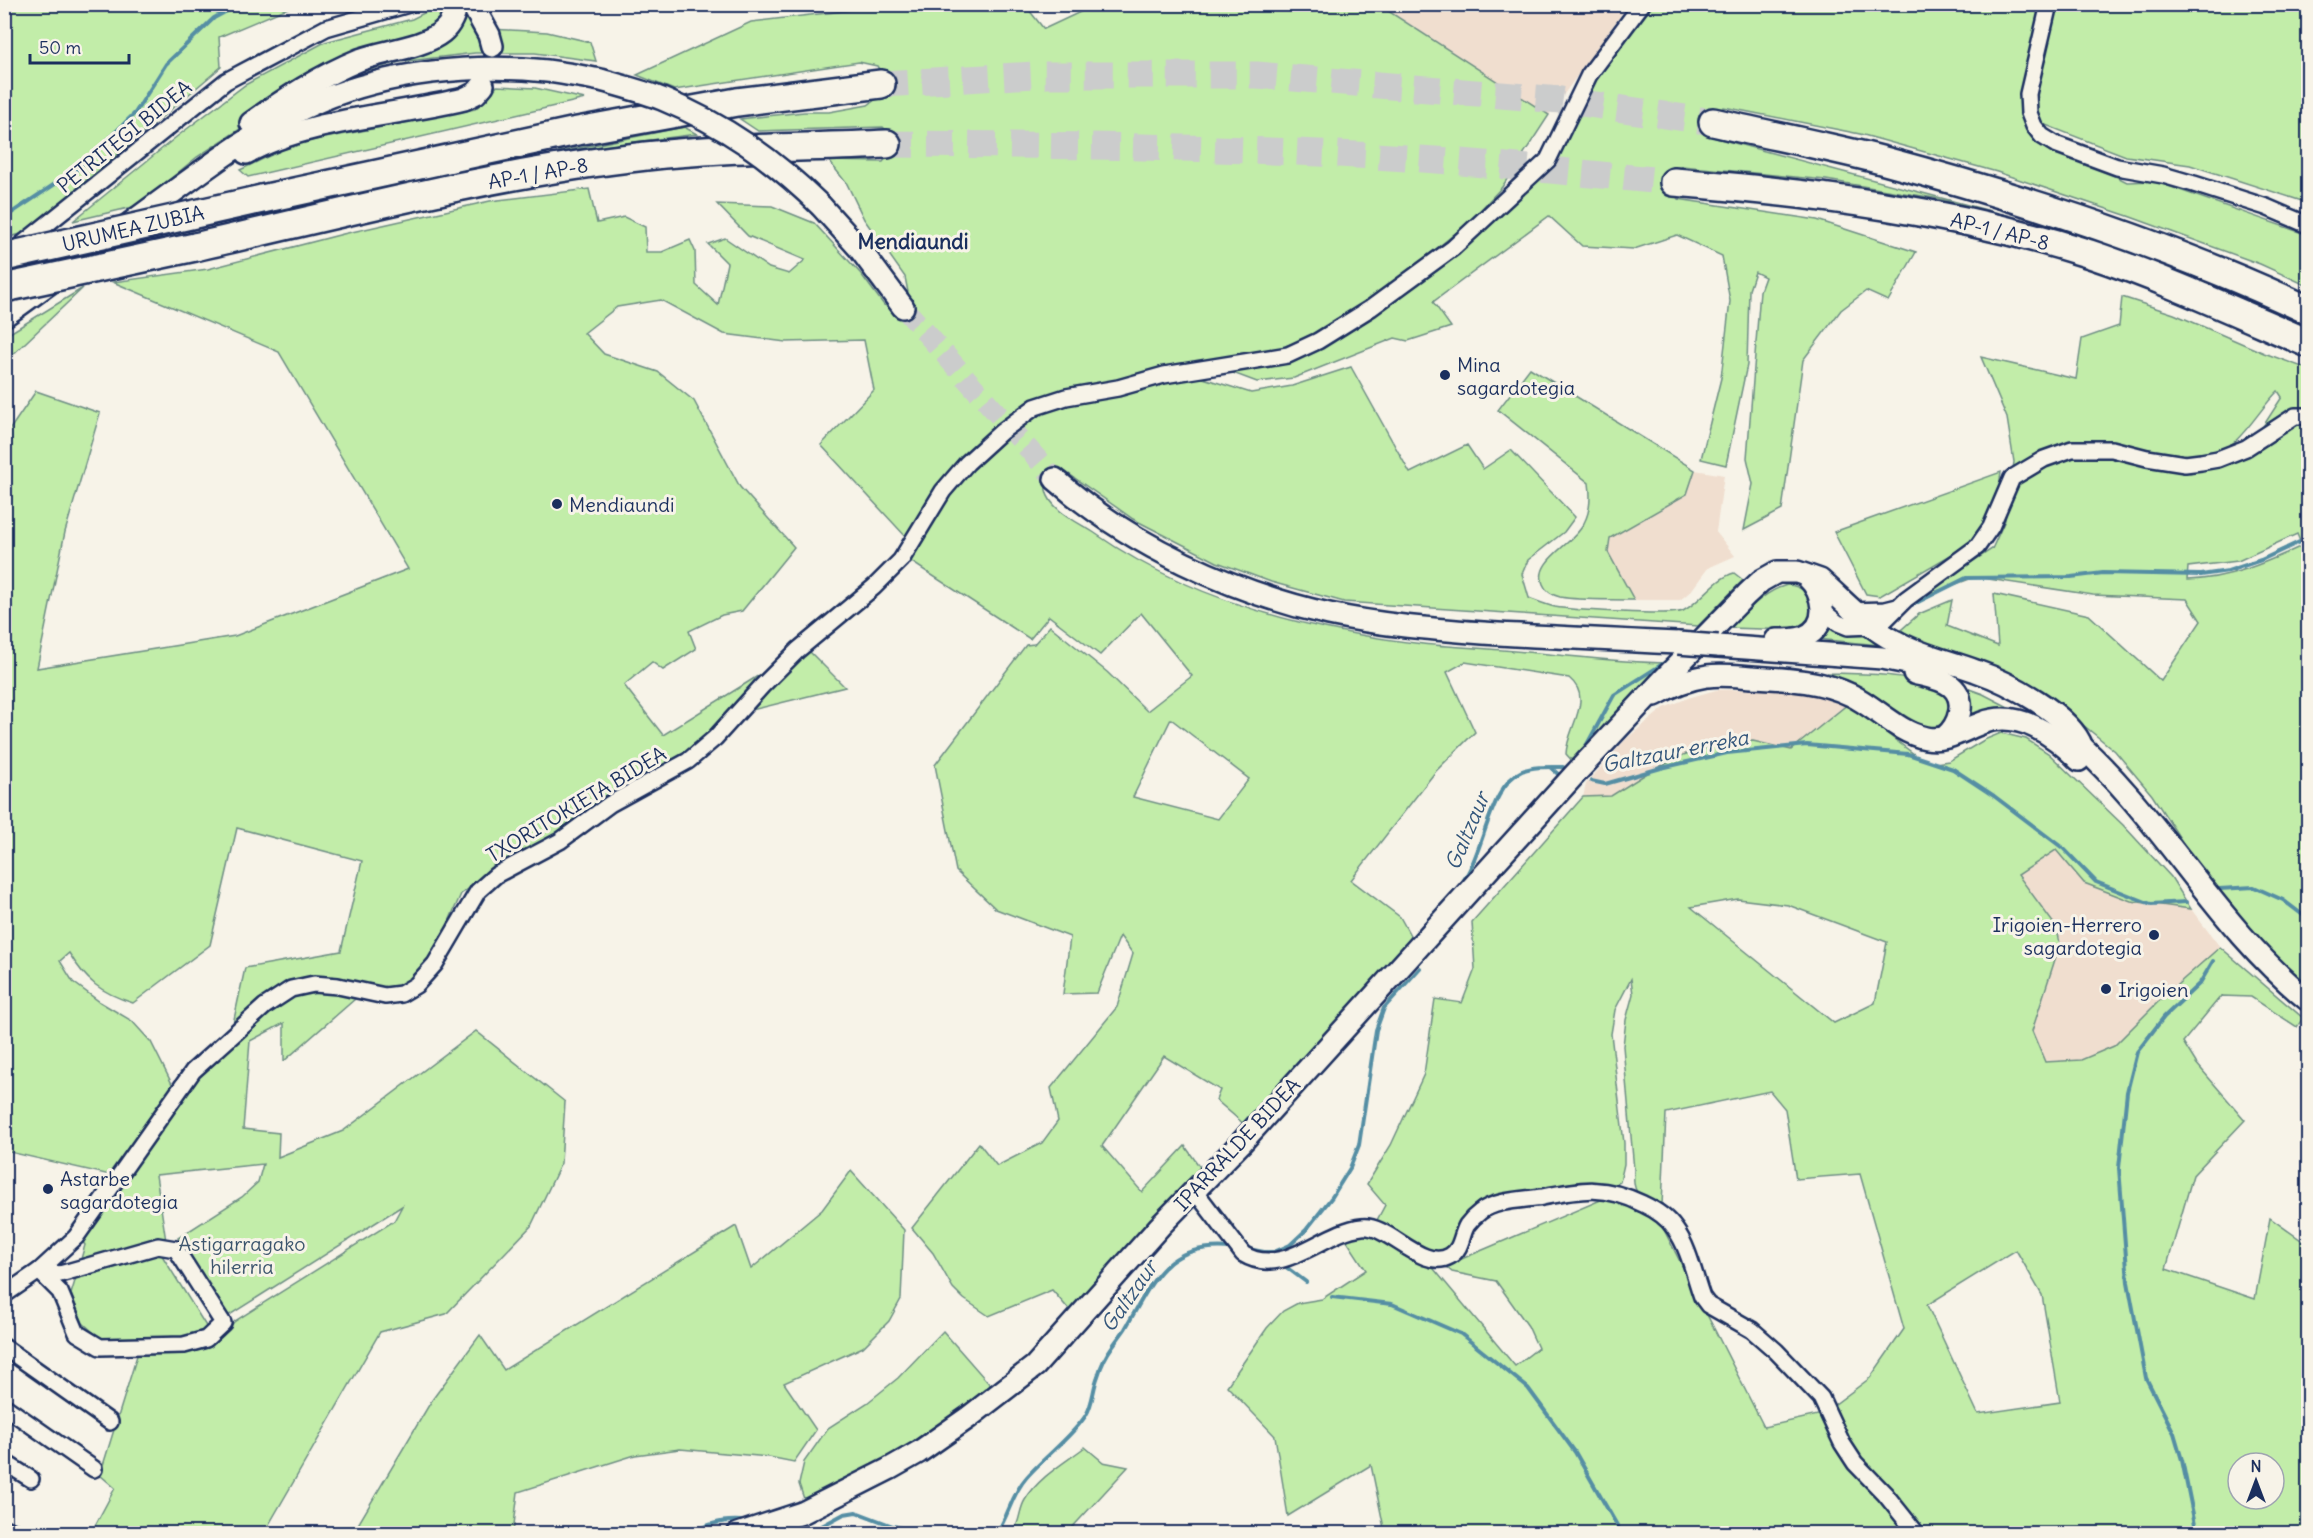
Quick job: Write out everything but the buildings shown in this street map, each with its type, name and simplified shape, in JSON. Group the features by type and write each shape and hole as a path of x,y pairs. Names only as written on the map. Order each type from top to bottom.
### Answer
{"highway":[{"name":"AP-1 / AP-8","path":"262,199 572,132 737,102 881,84"},
{"name":"AP-1 / AP-8","path":"1713,122 1880,160 2016,198 2159,248 2308,310"},
{"name":"AP-1 / AP-8","path":"195,247 445,190 563,168 646,156 738,147 887,144"},
{"name":"AP-1 / AP-8","path":"1674,182 1783,191 1896,207 1998,229 2089,254 2164,282 2308,344"},
{"name":"URUMEA ZUBIA","path":"4,258 262,199"},
{"name":"URUMEA ZUBIA","path":"4,288 195,247"}],"main road":[{"path":"226,152 239,132 273,107 314,82 361,59 426,40 442,32 453,20 457,4"},
{"path":"472,4 489,35 492,46"},
{"path":"4,316 226,152 271,124 321,101 365,86 408,76 494,68 547,71 601,80 661,99 703,118 752,147 788,174 859,248 903,307"},
{"path":"174,191 210,176 238,157 280,137 464,99 476,93 483,85"},
{"path":"1055,479 1097,514 1198,569 1284,602 1328,614 1377,623 1586,639 1694,659 1882,658 1938,669 1967,678 2006,695 2056,725 2082,747 2143,814 2233,927 2272,968 2308,1000"},
{"path":"1627,719 1663,698 1747,594 1766,577 1783,571 1802,573 1820,580 1854,611 1893,640 1923,654 1979,671 2031,698 2067,725 2079,737 2082,747"},
{"path":"1627,719 1643,701 1694,659 1778,640 1803,638 1811,633 1824,616 1816,587 1802,573"},
{"path":"1462,631 1500,628 1694,659 1878,668 1929,676 1950,686 1959,699 1958,720 1945,737"},
{"path":"1694,659 1718,681 1747,677 1797,680 1836,689 1852,695 1919,736 1936,739 1958,735 1989,720 2012,720 2033,725 2069,750 2115,796 2143,814"},
{"name":"IPARRALDE BIDEA","path":"738,1533 802,1513 919,1452 1035,1365 1627,719"}],"street":[{"name":"PETRITEGI BIDEA","path":"4,258 226,81 326,28 409,4"},
{"name":"TXORITOKIETA BIDEA","path":"4,1295 39,1271 76,1237 193,1071 265,1006 291,988 314,984 338,986 385,996 401,994 416,985 435,964 478,891 496,875 560,841 610,804 688,761 715,738 762,686 798,651 874,587 901,560 943,492 967,463 1001,432 1035,407 1066,397 1118,388 1164,375 1288,355 1318,341 1371,308 1453,248 1548,160 1589,75 1642,4"},
{"path":"2049,4 2028,94 2029,112 2034,126 2042,136 2055,144 2117,167 2163,175 2244,200 2308,225"},
{"path":"1824,616 1848,627 1873,626 1886,619 1894,610 1977,547 1992,527 2012,478 2044,459 2073,449 2112,449 2185,464 2201,462 2218,459 2246,448 2295,416 2308,416"},
{"path":"1824,616 1854,611 1894,610"},
{"path":"1893,640 1890,627 1894,610"},
{"path":"1195,1191 1238,1248 1252,1259 1272,1261 1293,1255 1352,1228 1366,1226 1376,1228 1405,1247 1434,1260 1450,1256 1460,1245 1467,1224 1481,1211 1497,1205 1572,1191 1601,1190 1623,1194 1659,1212 1676,1229 1702,1297 1708,1305 1752,1330 1776,1351 1821,1398 1842,1443 1855,1463 1885,1494 1917,1533"},
{"path":"158,1246 176,1249 223,1323 206,1339 184,1345 100,1347 77,1333 60,1292 39,1271 60,1274 158,1246"},
{"path":"4,1347 110,1422"},
{"path":"4,1406 94,1469"},
{"path":"4,1462 31,1479"},
{"path":"4,1528 19,1533"}],"shaded area":[{"path":"1379,5 1628,5 1549,115"},
{"path":"1695,470 1724,475 1716,532 1735,556 1708,568 1691,591 1680,600 1634,600 1608,552 1610,538 1687,494"},
{"path":"1769,689 1810,694 1848,704 1791,750 1753,741 1649,772 1611,796 1583,797 1586,784 1626,739 1664,708 1716,690"},
{"path":"2056,849 2085,883 2131,901 2191,909 2220,947 2161,999 2114,1046 2081,1060 2045,1062 2032,1031 2060,943 2057,928 2018,875"}],"green space":[{"path":"468,4 472,28 547,32 590,42 596,61 535,53 475,53 400,62 346,76 260,116 197,157 137,206 73,221 175,138 245,85 325,42 412,19 440,5"},
{"path":"4,5 295,5 219,37 221,67 25,233 5,238"},
{"path":"895,5 1025,5 1044,29 1095,5 1379,5 1549,115 1502,187 1468,223 1384,291 1308,338 1277,349 1207,362 1010,420 907,538 821,445 874,390 864,340 786,342 724,334 661,300 617,307 584,333 604,354 658,372 694,401 740,487 794,547 742,611 722,615 689,631 696,649 663,670 652,662 624,685 663,735 761,674 712,734 683,758 560,836 496,870 461,894 436,951 415,978 401,989 389,992 286,984 267,995 233,1024 245,968 341,951 362,861 237,828 210,945 133,1003 95,985 69,953 60,961 73,982 132,1021 151,1042 174,1088 110,1175 5,1151 4,438 36,391 100,413 65,532 37,668 235,636 408,569 279,352 113,282 208,269 343,234 490,201 589,189 597,223 624,217 645,227 646,252 662,252 690,240 695,251 696,285 718,305 727,263 708,244 725,238 769,268 789,274 805,260 748,236 717,204 772,206 814,223 861,274 884,305 899,310 909,297 905,277 864,219 847,184 829,161 883,162 891,152 892,136 883,127 758,131 740,119 804,112 829,112 868,105 884,93 884,77 877,66 859,62 674,90 637,75 751,22"},
{"path":"1653,5 2308,5 2308,203 2190,165 2126,156 2020,115 2028,132 2127,182 2154,181 2308,235 2308,286 2260,264 1997,172 1860,134 1724,107 1708,118 1715,138 2013,217 1934,198 1826,180 1682,166 1668,182 1678,199 1817,220 1916,252 1888,301 1866,291 1841,310 1803,360 1782,510 1744,530 1753,484 1747,458 1760,291 1765,277 1755,272 1749,290 1747,365 1726,465 1701,459 1721,378 1730,301 1722,256 1677,235 1634,249 1582,246 1549,216 1433,302 1451,327 1408,341 1395,338 1294,378 1257,382 1225,370 1287,361 1386,303 1483,231 1556,160 1593,84"},
{"path":"497,86 535,88 585,99 248,177 240,170 294,144 475,109"},
{"path":"684,127 697,134 558,152"},
{"path":"83,288 6,361 5,362 5,336"},
{"path":"2122,297 2174,314 2264,353 2308,369 2308,991 2239,919 2190,854 2152,795 2115,751 2032,686 1919,641 1901,630 1919,614 1952,600 1947,626 1998,646 1994,594 2089,615 2161,681 2201,621 2187,599 2093,595 1975,577 1913,600 1992,549 2005,520 2014,462 2007,418 1981,357 2076,379 2082,339 2119,326","holes":["2278,391 2282,397 2242,459 2190,473 2180,458 2204,457 2227,448 2237,440","2297,534 2302,546 2274,558 2217,577 2187,580 2188,567 2238,561"]},
{"path":"1351,367 1410,473 1467,445 1483,469 1511,450 1575,517 1564,532 1528,560 1522,574 1529,598 1565,608 1621,612 1675,612 1690,607 1727,576 1734,573 1743,580 1698,626 1344,602 1271,582 1217,562 1133,519 1066,472 1049,472 1046,488 1049,497 1053,504 1067,516 1172,578 1253,609 1337,631 1423,644 1667,663 1574,763 1566,754 1567,744 1578,714 1580,695 1569,678 1465,662 1447,672 1475,732 1436,771 1351,880 1400,917 1411,937 1409,947 1245,1125 1216,1100 1220,1090 1164,1056 1102,1146 1142,1192 1185,1146 1202,1170 1071,1312 1052,1290 989,1316 964,1299 953,1288 933,1253 912,1228 979,1143 997,1166 1042,1143 1058,1121 1051,1088 1117,1007 1133,954 1120,936 1097,993 1063,994 1070,937 996,909 956,871 935,765 1026,645 1034,644 1050,626 1107,672 1147,711 1192,676 1141,613 1100,655 1049,616 1030,639 907,559 945,497 971,466 1032,416 1054,406 1187,376 1203,378 1251,393 1292,386","holes":["1171,719 1249,779 1218,819 1133,797"]},
{"path":"1530,368 1695,470 1687,494 1610,538 1608,552 1634,600 1560,597 1550,593 1543,584 1544,567 1584,523 1589,508 1590,493 1589,483 1498,410"},
{"path":"2001,472 1998,495 1991,519 1975,541 1880,596 1866,594 1834,532"},
{"path":"1787,585 1801,589 1809,595 1813,604 1810,615 1798,630 1729,628 1763,597"},
{"path":"1827,624 1864,633 1890,646 1817,639"},
{"path":"807,649 845,687 748,711"},
{"path":"1827,673 1884,675 1926,682 1937,687 1946,697 1948,711 1946,718 1937,726 1922,725 1861,687"},
{"path":"1961,686 1983,694 2016,711 1967,720"},
{"path":"1848,704 1918,757 1935,763 1949,761 1984,740 2001,733 2026,739 2048,753 2123,825 2171,877 2191,909 2131,901 2084,883 2056,850 2018,875 2057,928 2060,944 2032,1031 2045,1062 2081,1060 2114,1046 2161,999 2220,947 2303,1018 2297,1027 2251,997 2221,996 2183,1042 2196,1063 2245,1120 2193,1175 2166,1269 2255,1299 2270,1218 2308,1245 2308,1533 1923,1533 1858,1459 1830,1408 1870,1378 1904,1329 1860,1174 1796,1179 1785,1109 1770,1091 1666,1113 1662,1206 1639,1194 1634,1186 1623,1046 1626,1020 1633,994 1631,979 1615,1010 1611,1034 1624,1143 1624,1164 1620,1182 1612,1186 1488,1202 1446,1250 1434,1254 1397,1236 1376,1222 1385,1205 1367,1184 1391,1145 1424,1074 1435,999 1462,1003 1475,969 1472,922 1583,797 1611,796 1649,772 1683,755 1723,743 1753,741 1791,750","holes":["1738,899 1788,905 1887,942 1875,1003 1834,1023 1691,907","2016,1250 2042,1295 2060,1402 1978,1414 1927,1305"]},
{"name":"Astigarragako hilerria","path":"314,988 339,992 355,999 284,1061 284,1023 250,1041 243,1129 279,1133 278,1157 343,1131 476,1031 565,1102 561,1163 531,1226 446,1314 380,1332 264,1533 91,1533 115,1488 100,1475 139,1349 181,1349 216,1341 235,1321 394,1221 402,1206 228,1316 178,1238 242,1197 258,1182 263,1164 156,1175 166,1241 130,1246 81,1259 85,1245 80,1238 185,1089 266,1010 293,993"},
{"path":"851,1171 904,1230 901,1299 889,1321 863,1347 784,1383 816,1430 794,1462 769,1457 680,1449 635,1455 518,1492 513,1533 353,1533 432,1400 480,1335 504,1370 736,1226 751,1269 822,1210"},
{"path":"1603,1199 1635,1208 1662,1226 1764,1427 1822,1414 1899,1519 1900,1533 1385,1533 1371,1465 1288,1516 1275,1436 1227,1386 1267,1328 1283,1311 1298,1303 1322,1299 1366,1270 1345,1238 1361,1234 1373,1236 1429,1263 1515,1366 1538,1348 1528,1326 1496,1281 1452,1272 1445,1266"},
{"path":"158,1249 209,1331 197,1338 103,1341 83,1323 71,1294 78,1271"},
{"path":"943,1331 992,1387 899,1451 805,1502 799,1484 804,1462 828,1428 867,1403 898,1378"},
{"path":"1085,1447 1103,1462 1128,1467 1067,1533 1010,1533 1016,1526 1023,1504 1037,1484"}],"waterway":[{"path":"4,218 79,168 135,113 166,64 214,18 240,4"},
{"path":"1912,605 1966,578 2071,577 2103,573 2201,575 2228,571 2261,560 2308,538"},
{"path":"1585,748 1614,695 1669,660"},
{"name":"Galtzaur erreka","path":"1591,781 1605,784 1727,753 1807,745 1908,754 1953,769 1994,796 2064,849 2096,882 2151,904 2186,902"},
{"name":"Galtzaur","path":"1459,887 1468,873 1501,791 1511,779 1522,771 1532,768 1563,767"},
{"name":"Galtzaur erreka","path":"1551,768 1564,776"},
{"name":"Galtzaur erreka","path":"2219,889 2254,887 2283,900 2308,919"},
{"name":"Galtzaur","path":"1422,927 1444,903"},
{"path":"2197,1534 2182,1460 2174,1433 2146,1378 2128,1282 2119,1168 2127,1092 2137,1052 2164,1017 2200,983 2213,961"},
{"name":"Galtzaur","path":"1248,1249 1274,1252 1290,1245 1306,1230 1332,1197 1350,1168 1359,1145 1376,1030 1384,1008 1420,968"},
{"name":"Galtzaur","path":"996,1534 1021,1485 1074,1431 1086,1415 1106,1357 1154,1280 1176,1258 1191,1251 1232,1248"},
{"path":"1282,1264 1306,1282"},
{"path":"1332,1297 1392,1304 1461,1334 1528,1388 1575,1452 1622,1534"},
{"name":"Galtzaur","path":"806,1529 818,1528 844,1514 856,1512 893,1526 926,1534"},
{"name":"Galtzaur","path":"692,1534 715,1523 741,1521"}],"tunnel":[{"path":"881,84 1035,75 1257,75 1561,100 1713,122"},
{"path":"887,144 1098,146 1379,156 1674,182"},
{"path":"903,307 1055,479"}],"place":[{"name":"Mina sagardotegia","path":"1445,375"},
{"name":"Mendiaundi","path":"557,504"},
{"name":"Irigoien-Herrero sagardotegia","path":"2154,935"},
{"name":"Irigoien","path":"2106,989"},
{"name":"Astarbe sagardotegia","path":"48,1189"}],"district":[{"name":"Mendiaundi","path":"913,241"}]}
